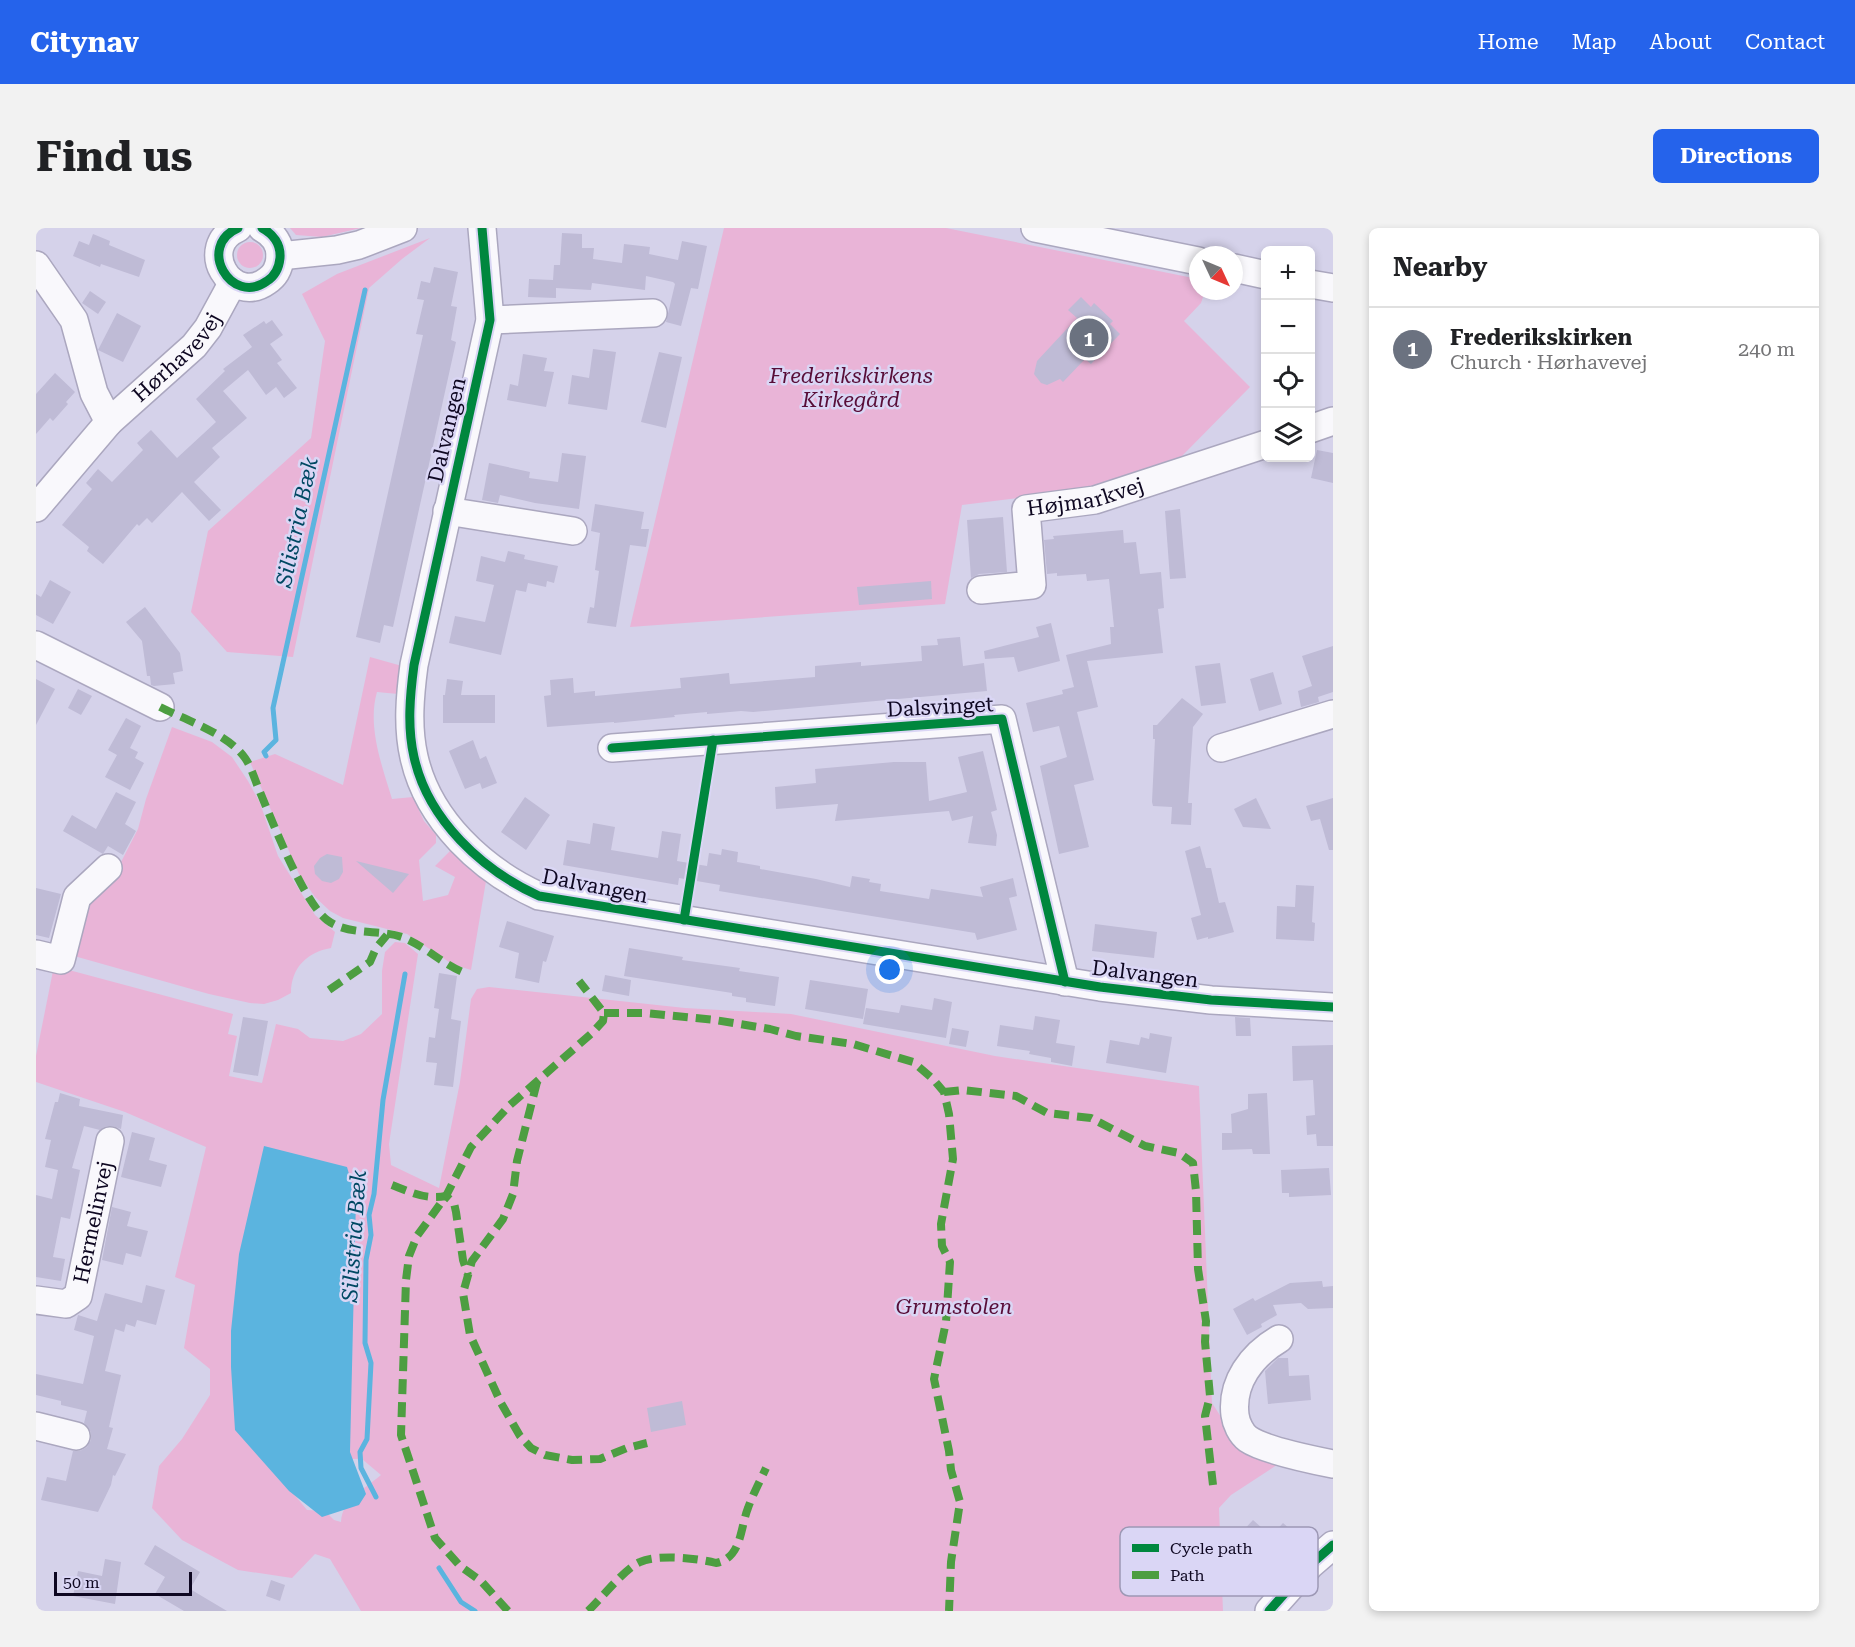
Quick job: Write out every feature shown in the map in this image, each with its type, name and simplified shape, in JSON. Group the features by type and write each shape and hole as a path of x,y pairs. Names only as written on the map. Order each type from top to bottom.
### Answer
{"street":[{"path":"238,228 225,238 220,247 220,267 225,276 233,282 254,287 273,276 280,256 275,238 262,228"},
{"path":"280,256 359,246 403,228"},
{"name":"Dalvangen","path":"482,228 490,320 414,665 410,705 412,747 421,780 435,808 457,837 475,855 503,877 539,897 1065,982 1211,1000 1333,1007"},
{"path":"1035,228 1147,239 1189,257"},
{"name":"Hørhavevej","path":"36,265 74,320 94,393 109,422"},
{"path":"1243,270 1261,274"},
{"name":"Hørhavevej","path":"36,508 109,422 194,346 208,328 233,282"},
{"path":"1315,285 1333,288"},
{"path":"490,320 653,313"},
{"path":"1315,428 1333,421"},
{"name":"Højmarkvej","path":"981,590 1032,585 1026,509 1095,500 1261,446"},
{"name":"Dalvangen","path":"447,511 573,531"},
{"path":"36,645 160,707"},
{"path":"1221,748 1333,714"},
{"name":"Dalsvinget","path":"612,748 1002,719 1065,982"},
{"path":"36,954 61,960 77,897 108,868"},
{"name":"Hermelinvej","path":"36,1300 66,1304 78,1296 110,1141"},
{"path":"1279,1339 1266,1347 1243,1373 1233,1401 1236,1421 1245,1437 1260,1445 1333,1464"},
{"path":"36,1426 75,1436"},
{"path":"1318,1558 1333,1545"},
{"path":"1269,1611 1282,1596"}],"green space":[{"path":"290,228 361,228 322,237 296,235"},
{"name":"Frederikskirkens Kirkegård","path":"724,228 946,228 1189,277 1189,300 1202,300 1184,321 1250,387 1182,456 1076,491 962,505 945,604 630,627"},
{"path":"430,238 369,288 293,657 227,652 191,612 208,531 311,438 325,341 302,294 337,274"},
{"path":"250,242 259,246 263,255 259,264 250,268 241,264 237,255 241,246"},
{"path":"370,657 402,666 398,694 377,692 374,705 375,732 380,760 392,799 413,797 424,821 436,835 436,843 419,860 423,901 448,895 455,877 435,866 452,849 486,881 471,970 452,964 407,934 343,918 330,911 315,897 299,874 250,762 275,754 343,785"},
{"path":"172,727 212,742 232,757 260,803 278,856 315,915 335,932 331,948 308,957 297,969 291,993 278,1000 264,1004 250,1003 209,994 67,954 83,901 120,864 138,829 146,799"},
{"name":"Grumstolen","path":"395,942 405,943 418,954 389,1144 391,1165 439,1188 460,1082 471,999 477,989 489,987 685,1008 791,1014 995,1056 1199,1086 1212,1403 1236,1440 1286,1459 1231,1495 1219,1508 1220,1527 1120,1527 1120,1596 1222,1596 1223,1611 361,1611 330,1559 315,1554 292,1578 238,1570 182,1540 152,1508 159,1466 182,1439 210,1395 210,1369 184,1348 195,1285 175,1277 206,1147 125,1112 36,1082 36,1056 54,966 233,1014 228,1034 237,1036 229,1076 262,1083 276,1024 298,1029 310,1038 343,1041 361,1034 382,1014 382,971 385,952","holes":["289,1458 362,1459 381,1475 350,1501 345,1507 341,1522 334,1520 325,1511 307,1510 288,1487"]}],"water":[{"path":"264,1146 347,1167 356,1198 350,1452 366,1494 359,1505 322,1517 289,1491 235,1430 231,1331 239,1254"}],"building":[{"path":"562,233 582,234 582,248 594,248 593,259 622,263 624,244 650,247 649,254 678,260 682,241 707,246 698,289 691,288 681,326 666,322 675,284 646,276 645,290 592,283 591,290 556,288 556,298 528,297 529,279 553,280 554,265 560,265"},
{"path":"93,234 110,241 109,245 145,260 139,277 101,264 100,267 73,256 79,241 89,245"},
{"path":"434,267 458,272 451,306 457,307 451,340 456,342 393,627 384,625 380,643 356,637 423,335 416,334 424,300 417,299 421,281 430,283"},
{"path":"90,291 106,302 98,314 82,303"},
{"path":"1081,297 1091,307 1094,303 1113,321 1110,324 1120,334 1091,364 1085,359 1063,382 1060,379 1047,385 1041,383 1034,374 1037,361 1077,318 1068,310"},
{"path":"117,313 141,326 123,362 98,350"},
{"path":"272,320 283,335 270,344 282,360 277,363 297,388 284,398 276,387 266,395 248,370 223,391 247,418 212,448 220,457 194,482 221,510 209,521 182,492 152,523 147,518 139,526 137,524 103,564 87,551 89,547 62,525 92,489 86,483 98,469 112,482 143,450 137,443 151,430 177,458 216,422 196,399 225,371 223,369 252,347 243,335 264,321 266,324"},
{"path":"593,349 616,352 607,410 568,404 572,375 589,378"},
{"path":"659,352 682,357 666,428 641,422"},
{"path":"523,354 547,358 544,371 554,372 546,407 507,400 510,384 518,386"},
{"path":"55,373 75,392 53,421 50,418 36,434 36,394"},
{"path":"1317,450 1333,453 1333,483 1311,478"},
{"path":"562,453 586,456 579,509 500,495 498,503 482,500 489,463 530,472 529,478 558,482"},
{"path":"595,504 644,512 641,529 649,529 646,547 630,545 616,627 587,623 590,607 594,608 599,571 595,570 600,533 591,531"},
{"path":"1180,509 1186,578 1170,579 1165,511"},
{"path":"1003,517 1007,572 979,574 971,578 967,520"},
{"path":"1123,530 1124,543 1136,542 1140,574 1161,572 1164,608 1158,609 1163,653 1087,661 1098,707 1077,712 1094,780 1074,785 1089,847 1059,854 1040,766 1067,757 1059,726 1033,732 1026,703 1063,694 1062,690 1074,687 1066,655 1111,644 1110,627 1114,627 1109,579 1087,581 1086,574 1057,576 1057,573 1047,574 1044,540 1054,539 1053,536"},
{"path":"508,551 525,555 524,559 558,566 554,583 547,581 546,587 528,583 526,592 516,590 501,655 449,643 455,616 485,622 494,585 476,581 481,556 505,562"},
{"path":"50,580 71,592 53,624 36,615 36,594 41,597"},
{"path":"931,581 932,599 859,605 857,587"},
{"path":"145,607 180,653 183,671 173,673 175,684 154,686 151,685 150,676 147,676 142,641 126,622"},
{"path":"1051,623 1060,661 1018,672 1014,657 985,659 984,651 1039,637 1036,627"},
{"path":"960,637 963,666 984,663 987,691 753,712 707,714 707,712 614,723 547,727 544,696 551,695 550,680 573,678 574,693 595,691 595,696 681,688 680,678 729,673 730,684 815,677 815,666 861,662 861,666 922,661 921,646 938,645 937,639"},
{"path":"1333,646 1333,692 1318,697 1319,702 1301,707 1298,691 1312,686 1302,656"},
{"path":"1220,663 1226,703 1201,706 1195,666"},
{"path":"1273,672 1282,704 1259,711 1250,679"},
{"path":"36,679 55,689 36,725"},
{"path":"447,679 463,681 461,695 495,695 495,723 443,723 443,695 445,695"},
{"path":"78,689 92,696 81,715 68,708"},
{"path":"1182,698 1203,714 1193,727 1188,803 1192,803 1191,825 1171,824 1172,807 1153,806 1152,802 1155,739 1153,739 1153,725 1157,725"},
{"path":"126,718 141,726 130,748 138,752 135,758 144,763 130,790 105,777 117,755 108,750"},
{"path":"473,740 480,759 486,756 497,783 482,789 480,783 465,789 449,751"},
{"path":"983,751 997,810 991,812 997,835 996,846 968,843 973,816 952,821 949,811 835,821 838,804 776,809 775,787 816,783 815,769 894,762 926,762 929,801 967,792 958,757"},
{"path":"116,792 136,802 125,824 136,831 123,855 108,846 103,854 63,831 72,815 96,829"},
{"path":"525,797 550,815 526,850 501,832"},
{"path":"1256,798 1271,829 1243,827 1234,809"},
{"path":"1333,798 1333,850 1329,850 1320,819 1311,821 1306,806"},
{"path":"593,823 615,827 611,850 658,858 662,831 681,834 677,861 707,866 709,853 721,855 722,849 738,852 737,862 760,866 760,869 850,887 852,876 870,879 869,882 881,884 880,891 929,899 931,889 983,897 980,887 1013,878 1017,896 1009,898 1017,930 977,940 975,933 719,891 720,885 679,878 678,885 563,865 567,840 590,844"},
{"path":"1200,846 1206,868 1211,868 1219,903 1225,902 1234,932 1197,940 1191,918 1201,915 1185,851"},
{"path":"327,854 342,857 343,872 339,879 331,883 322,881 315,874 314,866 320,858"},
{"path":"356,861 409,874 393,893"},
{"path":"1296,885 1314,886 1312,922 1315,923 1314,941 1276,939 1277,906 1295,907"},
{"path":"36,888 61,894 49,938 36,935"},
{"path":"507,921 554,936 546,962 543,961 539,983 515,978 519,953 499,947"},
{"path":"1095,924 1157,932 1154,958 1092,951"},
{"path":"629,948 779,977 775,1006 746,1002 746,998 732,996 732,993 624,976"},
{"path":"439,973 457,976 451,1019 461,1021 453,1087 434,1085 437,1063 426,1062 429,1037 435,1038 439,1009 434,1008"},
{"path":"605,975 631,980 629,996 602,991"},
{"path":"810,980 868,989 863,1019 805,1009"},
{"path":"934,998 952,1002 946,1038 863,1024 866,1008 899,1013 901,1005 932,1010"},
{"path":"1035,1016 1060,1020 1056,1043 1075,1046 1072,1066 1051,1062 1051,1058 1029,1054 1030,1051 997,1046 1000,1025 1033,1030"},
{"path":"243,1017 268,1021 258,1076 233,1072"},
{"path":"1235,1017 1250,1018 1251,1036 1236,1036"},
{"path":"952,1028 969,1031 966,1047 949,1044"},
{"path":"1150,1033 1172,1037 1166,1073 1106,1063 1110,1040 1139,1045 1141,1037 1149,1039"},
{"path":"1333,1045 1333,1146 1317,1146 1316,1134 1307,1135 1306,1116 1315,1115 1313,1080 1293,1081 1292,1046"},
{"path":"60,1093 80,1099 79,1106 123,1115 121,1129 106,1126 100,1130 84,1126 72,1168 80,1170 70,1219 61,1217 53,1257 65,1259 61,1281 36,1277 36,1195 52,1199 58,1170 45,1167 51,1140 45,1139 55,1102 58,1102"},
{"path":"1267,1093 1270,1154 1253,1154 1252,1149 1222,1150 1222,1133 1232,1133 1231,1114 1248,1109 1248,1094"},
{"path":"132,1132 155,1138 149,1160 167,1165 161,1187 121,1177"},
{"path":"1329,1168 1331,1195 1289,1197 1289,1193 1282,1193 1281,1170"},
{"path":"112,1207 131,1212 127,1226 148,1231 141,1257 126,1253 123,1265 102,1260"},
{"path":"1322,1281 1323,1287 1333,1286 1333,1308 1308,1309 1301,1303 1273,1305 1277,1315 1247,1335 1233,1309 1253,1298 1255,1301 1290,1283"},
{"path":"146,1285 165,1290 156,1325 137,1320 135,1327 126,1324 124,1332 115,1329 105,1371 121,1375 109,1427 113,1428 107,1449 126,1454 115,1476 113,1475 111,1485 98,1512 41,1500 47,1477 66,1481 73,1451 80,1451 87,1447 91,1440 91,1432 84,1423 87,1411 61,1405 61,1401 36,1395 36,1374 83,1384 94,1336 74,1330 78,1315 97,1321 105,1293 142,1303"},
{"path":"1278,1358 1288,1358 1289,1376 1309,1375 1311,1400 1268,1404 1265,1371"},
{"path":"682,1401 686,1425 651,1432 647,1408"},
{"path":"1253,1520 1261,1527 1246,1527"},
{"path":"155,1545 200,1572 190,1589 227,1611 184,1611 155,1594 165,1577 144,1564"},
{"path":"105,1559 121,1562 115,1604 73,1596 78,1571 102,1576"},
{"path":"271,1580 285,1585 280,1601 266,1596"}],"waterway":[{"name":"Silistria Bæk","path":"266,756 264,752 276,740 273,708 365,290"},
{"name":"Silistria Bæk","path":"376,1497 361,1468 360,1452 367,1439 371,1363 365,1343 366,1260 371,1235 369,1215 374,1194 383,1100 405,974"},
{"name":"Silistria Bæk","path":"439,1568 461,1602 475,1611"}],"marked path":[{"path":"160,707 217,735 238,749 252,770 299,879 308,896 327,920 344,928 402,937 465,973"},
{"path":"329,990 370,962 376,948 387,935"},
{"path":"508,1611 481,1581 460,1566 435,1538 401,1435 406,1280 409,1256 417,1236 446,1196 471,1147 510,1105 603,1021 604,1013 579,981"},
{"path":"604,1013 645,1013 715,1020 770,1029 796,1036 853,1044 913,1062 944,1092 949,1114 953,1159 941,1224 942,1246 950,1262 946,1322 934,1379 951,1470 960,1502 951,1562 949,1611"},
{"path":"537,1082 517,1161 513,1194 503,1219 472,1261 463,1293 470,1335 501,1403 520,1436 531,1448 545,1455 572,1460 600,1459 647,1443"},
{"path":"944,1092 963,1090 1016,1096 1047,1113 1091,1118 1145,1146 1179,1153 1193,1163 1198,1269 1206,1321 1205,1342 1210,1396 1205,1416 1213,1485"},
{"path":"392,1185 425,1196 446,1196 454,1203 463,1260 468,1275"},
{"path":"588,1611 620,1577 640,1562 667,1557 716,1563 725,1560 731,1555 739,1541 748,1508 766,1468"}],"cycle path":[{"path":"238,228 226,237 220,248 219,260 223,271 231,280 241,286 254,287 272,277 278,268 280,258 276,240 262,228"},
{"path":"482,228 490,320 414,665 410,711 410,734 414,757 431,802 460,840 478,857 497,872 539,896 1100,987 1211,1000 1333,1007"},
{"path":"612,748 1002,719 1065,982"},
{"path":"684,920 713,740"},
{"path":"1318,1558 1333,1545"},
{"path":"1269,1611 1282,1596"}],"place":[{"name":"Frederikskirken","path":"1089,338"}]}
